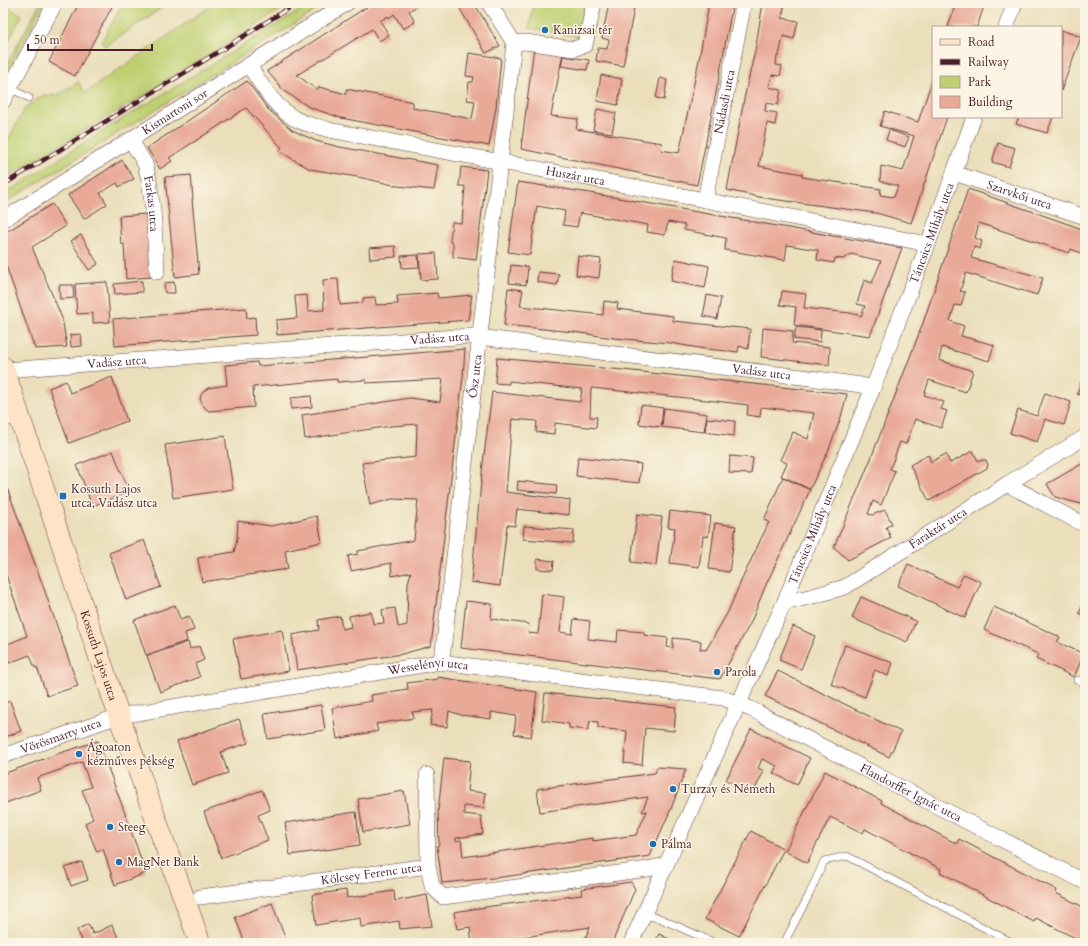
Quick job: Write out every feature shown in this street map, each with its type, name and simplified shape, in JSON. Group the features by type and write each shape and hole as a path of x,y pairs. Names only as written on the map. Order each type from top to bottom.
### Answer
{"street":[{"path":"6,95 55,3"},
{"name":"Kismartoni sor","path":"3,220 347,3"},
{"path":"489,3 514,43 526,42 573,49 585,45 594,3"},
{"name":"Nádasdi utca","path":"705,200 744,3"},
{"path":"1006,26 1015,3"},
{"name":"Ősz utca","path":"440,662 443,651 514,43"},
{"name":"Huszár utca","path":"249,65 268,93 283,110 300,122 329,130 705,200 928,244"},
{"name":"Táncsics Mihály utca","path":"631,943 784,603 873,388 928,244 974,118"},
{"name":"Farkas utca","path":"131,140 145,164 149,180 153,209 157,272"},
{"name":"Szarvkői utca","path":"954,173 1085,217"},
{"name":"Vadász utca","path":"4,368 470,336 810,378 873,388"},
{"name":"Kossuth Lajos utca","path":"4,368 11,417 200,943"},
{"name":"Faraktár utca","path":"784,603 845,587 1085,437"},
{"path":"1008,484 1085,524"},
{"name":"Wesselényi utca","path":"119,716 440,662 723,698 738,704"},
{"name":"Flandorffer Ignác utca","path":"738,704 1085,882"},
{"name":"Vörösmarty utca","path":"3,756 119,716"},
{"path":"427,775 428,866"},
{"name":"Kölcsey Ferenc utca","path":"200,896 428,866 432,886 443,897 648,869 665,865"}],"lane":[{"path":"6,95 29,98"},
{"path":"1077,680 1085,684"},
{"path":"784,943 809,895 824,861 847,856 1013,943"},
{"path":"643,915 659,918 715,943"}],"green space":[{"path":"40,3 44,3 3,81 3,72"},
{"path":"123,3 169,3 105,46 102,41"},
{"path":"215,3 291,3 209,55 162,82 161,85 10,175 8,172 5,174 6,177 3,179 3,149 26,107 45,94 48,97 60,94 78,82 85,93"},
{"path":"312,3 328,3 3,204 3,195 88,140"},
{"path":"534,3 586,3 580,37 529,28"},
{"path":"3,5 22,15 3,52"}],"building":[{"path":"79,3 114,3 75,76 49,62"},
{"path":"373,3 422,3 409,11 415,22 403,29 394,14 389,18 388,16 380,21 389,35 379,41 372,29 297,75 317,90 319,87 346,94 346,89 413,102 413,108 472,119 475,101 467,100 469,82 473,82 474,77 466,76 469,53 501,58 496,108 489,146 341,118 309,107 284,91 267,71"},
{"path":"474,3 500,46 486,53 457,4"},
{"path":"609,3 635,3 623,66 596,61 598,48 607,49 609,40 602,38"},
{"path":"709,3 733,3 697,185 521,149 534,47 563,53 551,116 578,119 576,129 662,143 661,150 679,153 699,60"},
{"path":"763,3 785,3 782,18 798,21 794,39 783,36 779,56 777,56 776,65 782,66 780,76 772,75 769,87 781,90 778,105 766,103 765,111 777,113 775,125 767,123 759,166 802,174 802,177 881,189 880,195 894,197 898,186 880,181 881,166 903,171 914,136 880,126 885,111 918,122 932,81 932,118 947,118 911,223 876,213 764,198 727,190 744,99 755,51"},
{"path":"956,3 985,3 977,26 948,26"},
{"path":"1062,30 1081,37 1062,88"},
{"path":"563,56 589,60 587,70 561,66"},
{"path":"601,75 622,79 618,105 597,101"},
{"path":"660,78 667,80 664,100 656,98"},
{"path":"247,81 268,109 292,130 316,141 340,147 438,165 434,190 398,186 363,178 310,169 279,151 282,148 246,108 169,158 172,161 160,169 147,148"},
{"path":"597,109 616,113 612,133 593,130"},
{"path":"1019,118 1053,118 1047,133 1016,124"},
{"path":"889,130 909,137 905,147 886,140"},
{"path":"998,143 1015,148 1009,167 992,162"},
{"path":"122,160 134,179 119,187 117,183 100,193 107,204 84,219 68,195"},
{"path":"461,167 487,170 476,260 453,257 453,243 450,242 452,222 462,223 465,186 459,186"},
{"path":"191,175 199,274 175,277 165,177"},
{"path":"518,182 584,192 902,248 870,336 794,325 796,307 780,305 782,291 806,294 804,308 850,313 861,316 865,306 857,304 864,280 872,283 881,261 851,254 843,259 835,258 834,263 817,260 818,250 787,245 785,260 725,250 726,238 684,230 685,225 668,222 665,235 647,232 648,225 580,213 577,227 563,225 565,211 537,206 530,255 508,252"},
{"path":"968,189 1085,230 1085,260 1083,259 1084,254 1071,249 1069,253 979,223 975,238 982,241 980,249 974,247 971,258 1043,278 1037,295 966,273 960,291 965,292 961,306 955,305 950,321 964,326 961,336 994,345 989,361 942,347 939,360 973,371 966,392 929,380 924,395 944,402 941,409 947,411 941,428 915,419 906,444 900,442 890,469 895,471 881,505 873,501 868,514 872,515 885,510 892,524 886,527 891,538 848,560 834,547 870,461 923,323"},
{"path":"52,204 66,226 32,247 62,318 67,347 35,349 3,257 3,234"},
{"path":"147,214 151,277 126,279 124,244 121,244 119,216"},
{"path":"81,235 98,264 89,270 71,241"},
{"path":"395,246 396,257 370,259 369,248"},
{"path":"436,253 438,279 421,280 419,254"},
{"path":"418,255 419,267 402,268 401,256"},
{"path":"578,256 601,259 599,278 576,275"},
{"path":"675,259 709,266 705,288 671,281"},
{"path":"511,265 528,267 526,285 509,283"},
{"path":"538,272 559,274 557,285 537,282"},
{"path":"338,279 340,305 363,303 363,298 375,297 376,305 398,304 397,296 437,293 438,298 472,295 468,320 277,335 276,320 297,318 295,296 307,295 308,311 324,310 323,280"},
{"path":"142,281 142,292 115,294 114,284"},
{"path":"107,282 110,322 93,323 93,313 77,314 75,284"},
{"path":"174,282 175,293 165,293 164,283"},
{"path":"59,285 73,285 74,298 60,299"},
{"path":"508,288 523,290 520,306 603,315 604,301 618,303 617,309 673,316 673,321 750,329 748,349 739,346 738,352 705,349 670,343 504,325"},
{"path":"707,295 721,298 717,319 703,316"},
{"path":"246,308 247,318 255,317 256,335 115,346 113,319"},
{"path":"796,327 821,330 820,342 794,339"},
{"path":"763,328 793,331 792,343 830,347 829,365 761,357"},
{"path":"81,334 82,346 71,347 70,335"},
{"path":"465,349 431,646 402,654 297,670 292,635 319,630 318,620 340,616 342,629 351,627 349,616 371,612 373,624 384,623 382,610 395,608 398,627 407,625 408,583 411,572 392,576 391,563 351,571 348,556 358,554 358,551 414,540 418,500 392,499 370,505 362,463 416,457 417,424 391,426 305,439 302,415 410,398 440,402 443,379 366,383 366,380 337,382 337,379 253,387 254,407 209,411 204,407 200,399 202,393 208,388 227,385 225,365 257,362 258,366"},
{"path":"497,358 847,394 841,417 829,449 810,489 781,476 787,463 780,460 793,432 808,439 814,413 761,407 760,417 747,415 748,405 591,388 590,417 597,417 596,428 555,423 554,434 536,432 537,421 512,419 506,492 570,500 569,515 517,509 515,526 507,525 500,586 471,582 492,392 580,402 582,389 509,381 509,384 495,383"},
{"path":"1085,371 1085,396 1077,394"},
{"path":"112,377 127,421 69,443 49,388 66,381 70,393"},
{"path":"1045,393 1071,402 1064,425 1045,419 1037,442 1010,433 1018,410 1037,416"},
{"path":"311,396 312,407 291,409 291,398"},
{"path":"641,405 663,408 661,427 639,424"},
{"path":"664,408 707,414 704,432 662,427"},
{"path":"707,418 735,421 734,436 705,432"},
{"path":"225,436 233,489 173,498 165,445"},
{"path":"113,451 129,492 92,506 77,465"},
{"path":"973,451 978,461 986,460 988,465 987,468 929,501 910,465 928,455 931,462 946,454 950,463"},
{"path":"730,456 753,458 751,474 729,473"},
{"path":"578,457 641,464 639,483 576,476"},
{"path":"1085,462 1085,489 1081,504 1055,497 1047,484"},
{"path":"3,477 78,686 47,696 37,667 35,668 30,655 9,663 3,646 27,636 3,566"},
{"path":"783,477 810,490 765,587 751,622 720,679 461,648 466,601 492,604 491,619 529,624 528,633 538,634 542,594 564,597 560,632 572,634 574,619 590,621 588,639 617,642 618,630 644,632 644,635 668,638 667,647 673,648 673,638 701,641 700,649 706,650 728,612 769,522 764,520"},
{"path":"518,481 557,485 556,494 517,490"},
{"path":"670,511 711,516 708,537 703,536 699,567 670,563 675,528 668,527"},
{"path":"637,514 662,517 656,565 631,562"},
{"path":"317,516 322,542 285,550 288,569 202,582 198,558 234,552 237,539 238,521 271,526"},
{"path":"715,523 736,526 729,572 709,569"},
{"path":"524,526 574,530 573,543 523,539"},
{"path":"144,540 161,587 126,600 109,553"},
{"path":"537,559 554,561 553,570 537,569"},
{"path":"908,564 957,587 964,574 981,582 965,618 898,586"},
{"path":"861,597 916,621 907,642 852,618"},
{"path":"1085,600 1085,616 1079,613"},
{"path":"175,605 180,619 189,616 194,630 185,633 187,641 146,655 134,620"},
{"path":"994,607 1060,637 1057,642 1084,654 1074,677 1036,659 1038,654 984,630"},
{"path":"793,626 815,636 801,669 779,660"},
{"path":"282,630 289,671 241,679 233,639"},
{"path":"188,642 190,649 199,646 204,660 195,664 200,677 160,692 147,656"},
{"path":"845,645 893,663 888,676 875,670 865,697 831,684"},
{"path":"778,671 901,732 889,757 765,696"},
{"path":"437,677 537,692 531,737 514,734 516,716 491,712 491,719 461,715 449,711 447,727 430,725 433,710 412,712 414,718 376,724 378,731 337,739 332,708 372,701 371,695 408,689 407,683 438,679"},
{"path":"545,693 676,707 674,731 645,728 642,765 624,763 627,731 598,728 598,722 590,721 588,730 569,728 569,724 542,720"},
{"path":"10,701 21,731 3,738 3,704"},
{"path":"321,705 325,730 268,739 264,714"},
{"path":"239,719 248,743 221,752 228,773 192,785 177,741"},
{"path":"751,729 810,758 797,785 773,773 777,766 762,759 758,768 764,771 753,793 726,780"},
{"path":"98,741 146,873 115,885 103,849 97,852 85,823 93,819 82,790 91,787 82,762 37,778 41,790 3,804 3,774"},
{"path":"444,758 470,761 467,791 486,793 484,808 464,806 464,814 481,816 483,834 456,838 456,841 461,840 463,857 593,838 593,841 636,835 647,811 642,812 648,797 540,812 537,789 655,773 657,767 686,769 671,809 650,856 503,877 442,883 437,846 439,845 438,811"},
{"path":"825,771 882,801 881,803 957,844 959,839 1057,890 1056,893 1085,908 1085,943 1036,918 1034,922 940,872 941,869 865,829 863,833 830,817 807,863 785,851"},
{"path":"262,790 270,810 258,815 268,840 221,858 204,812"},
{"path":"404,791 410,824 363,832 358,799"},
{"path":"356,812 360,845 290,855 285,823"},
{"path":"751,831 784,849 739,936 705,919"},
{"path":"82,862 88,880 71,886 65,868"},
{"path":"631,882 635,889 612,943 583,943 590,927 497,941 498,943 472,943 470,927 457,929 454,912 582,895 581,889"},
{"path":"346,890 347,898 394,891 395,901 427,895 432,926 400,929 399,921 361,927 360,918 316,925 312,895"},
{"path":"272,903 287,943 245,943 235,917"},
{"path":"88,924 93,934 112,925 121,943 75,943 82,940 77,930"},
{"path":"659,934 677,943 654,943"}],"railway":[{"path":"3,185 297,3"}],"place":[{"name":"Kanizsai tér","path":"545,30"},
{"name":"Kossuth Lajos utca, Vadász utca","path":"63,496"},
{"name":"Parola","path":"717,672"},
{"name":"Ágoaton kézműves pékség","path":"79,754"},
{"name":"Turzay és Németh","path":"673,789"},
{"name":"Steeg","path":"110,827"},
{"name":"Pálma","path":"653,844"},
{"name":"MagNet Bank","path":"119,862"}]}
